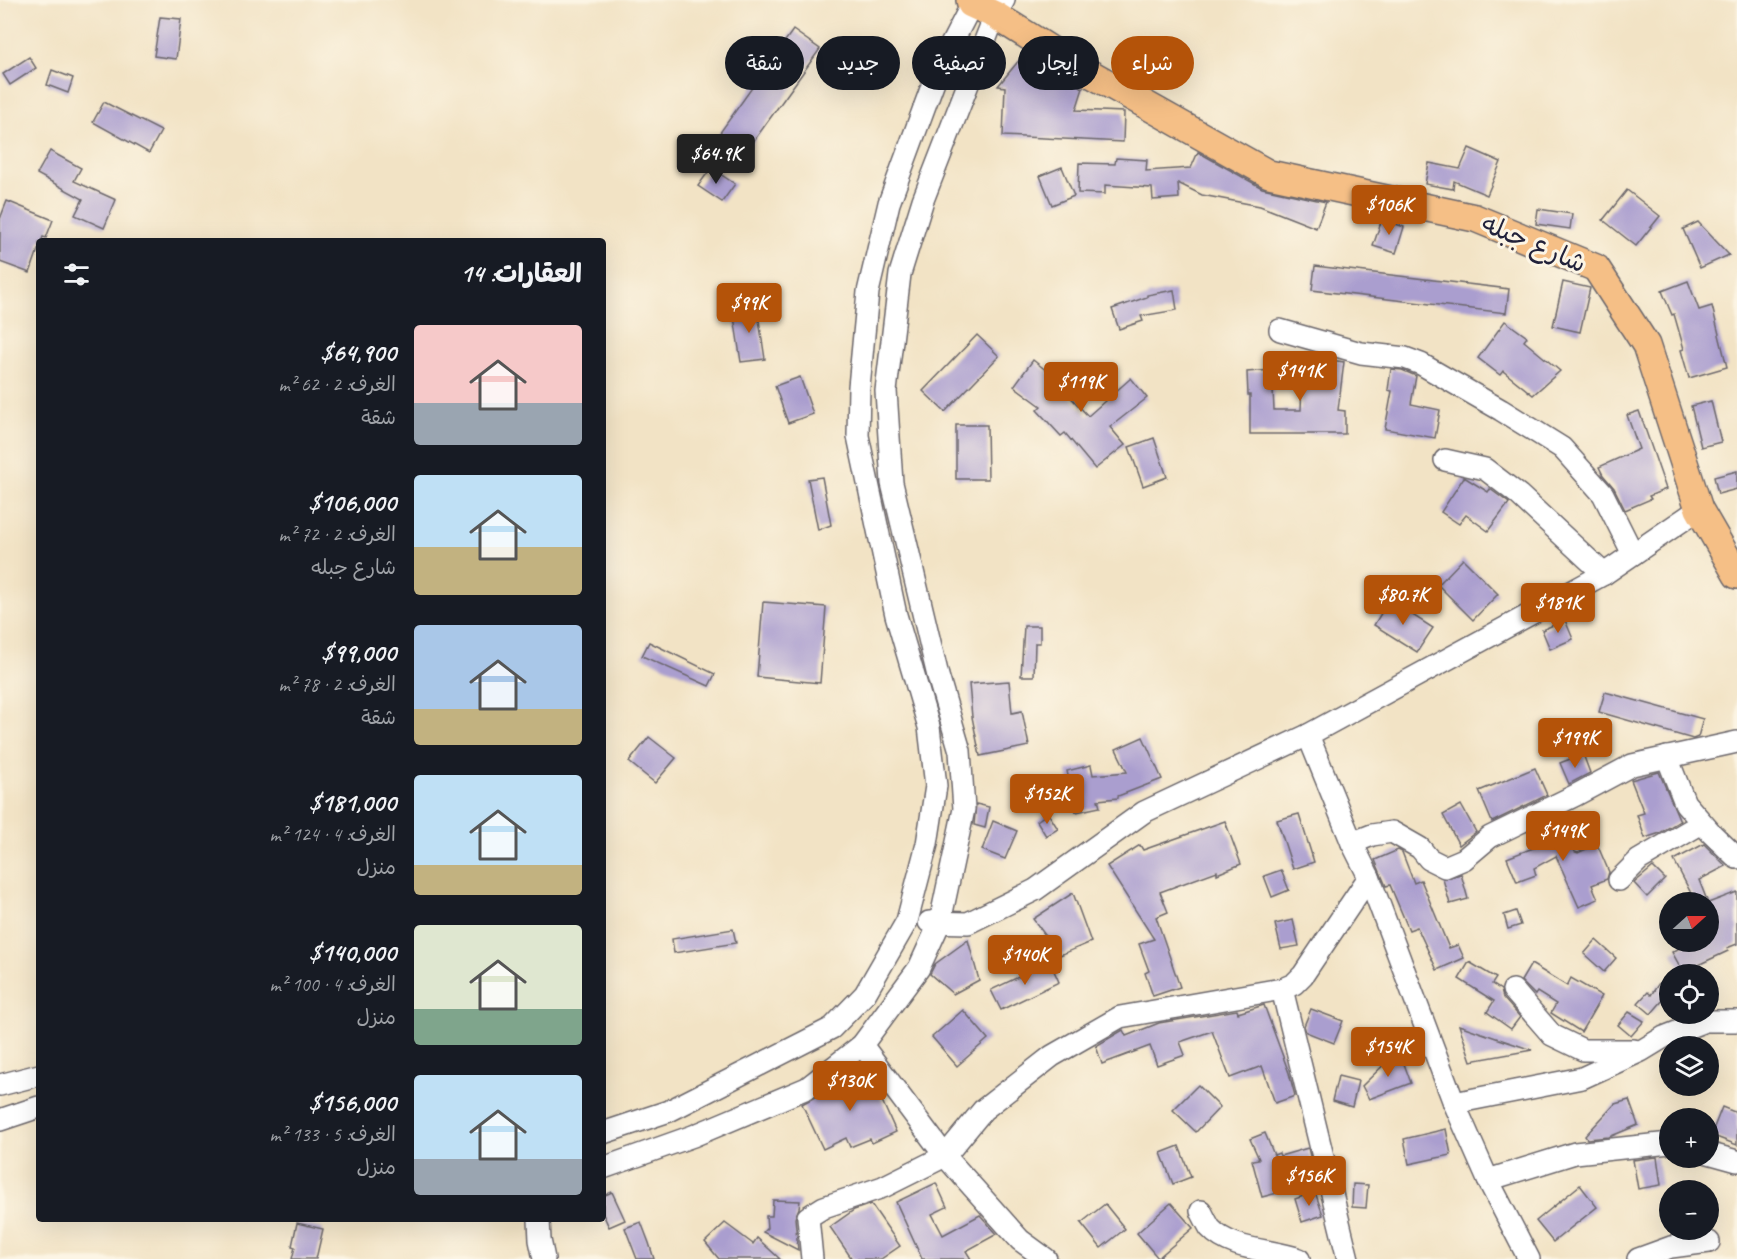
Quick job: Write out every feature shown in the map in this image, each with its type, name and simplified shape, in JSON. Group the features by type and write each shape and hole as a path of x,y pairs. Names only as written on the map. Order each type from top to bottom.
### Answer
{"main road":[{"name":"شارع جبله","path":"983,4 1068,61 1269,174 1475,218 1596,268 1646,345 1699,508 1728,553 1737,575"}],"street":[{"path":"606,1132 669,1111 832,1028 865,994 908,921 927,844 936,786 929,727 896,615 858,435 859,387 868,292 889,203 938,70 983,4"},
{"path":"606,1167 693,1136 807,1088 862,1045 919,968 940,922 964,810 960,751 938,676 892,483 886,392 900,274 983,4"},
{"path":"1280,330 1361,353 1405,358 1421,364 1545,437 1562,448 1603,494 1633,555"},
{"path":"1445,460 1485,469 1519,495 1604,574"},
{"path":"908,921 968,923 1035,890 1144,812 1308,735 1604,574 1699,508"},
{"path":"1308,735 1352,843 1369,877 1454,1104 1488,1180 1529,1259"},
{"path":"1352,843 1372,835 1392,832 1420,848 1429,859 1445,867 1464,858 1490,837 1632,765 1737,742"},
{"path":"1667,757 1685,803 1737,858"},
{"path":"1619,880 1639,860 1702,823"},
{"path":"812,1259 808,1217 825,1207 883,1187 945,1156 983,1110 1052,1056 1120,1017 1282,989 1294,984 1303,975 1369,877"},
{"path":"1282,989 1348,1259"},
{"path":"1513,990 1552,1035 1584,1050 1641,1051"},
{"path":"1454,1104 1582,1078 1641,1051 1664,1037 1706,1021 1737,1021"},
{"path":"862,1045 945,1156 1020,1240 1046,1259"},
{"path":"0,1085 36,1076"},
{"path":"0,1120 36,1108"},
{"path":"1488,1180 1575,1153 1659,1144"},
{"path":"1719,1156 1737,1161"},
{"path":"1201,1211 1211,1228 1233,1243 1299,1259"},
{"path":"539,1222 544,1259"},
{"path":"1638,1259 1671,1247 1709,1242"}],"building":[{"path":"160,17 181,19 176,59 154,56"},
{"path":"793,30 802,36 789,36"},
{"path":"804,38 816,46 816,55 804,71"},
{"path":"29,57 36,68 10,85 3,74"},
{"path":"1018,62 1018,90 1082,90 1076,110 1124,112 1123,142 1003,136 1006,76"},
{"path":"52,70 73,78 68,93 47,85"},
{"path":"750,90 790,90 745,153 719,134"},
{"path":"104,102 161,131 149,153 93,122"},
{"path":"1469,148 1501,162 1487,195 1454,181 1453,189 1425,184 1429,163 1460,169"},
{"path":"50,151 81,168 74,181 116,200 104,228 75,215 83,199 37,174"},
{"path":"1198,152 1262,188 1326,202 1316,228 1260,206 1202,195 1178,183 1179,198 1153,200 1152,188 1105,185 1105,194 1078,193 1079,163 1115,164 1116,158 1147,160 1146,171 1191,168"},
{"path":"1062,167 1074,196 1052,205 1040,176"},
{"path":"711,168 735,184 722,202 698,186"},
{"path":"1627,190 1660,216 1636,246 1603,220"},
{"path":"7,201 53,220 46,238 36,238 36,256 30,273 0,262 0,219"},
{"path":"1538,209 1572,214 1570,229 1536,224"},
{"path":"1382,219 1404,227 1396,253 1373,246"},
{"path":"1698,222 1729,255 1700,268 1683,229"},
{"path":"1315,266 1509,289 1506,313 1312,290"},
{"path":"1688,281 1699,310 1712,306 1727,367 1689,378 1674,314 1672,315 1662,291"},
{"path":"1563,282 1590,288 1580,332 1553,326"},
{"path":"1174,290 1177,310 1141,316 1143,321 1119,329 1112,309 1147,297 1147,295"},
{"path":"757,307 765,359 741,362 733,310"},
{"path":"1505,321 1527,337 1524,341 1560,371 1533,395 1503,371 1500,375 1478,358"},
{"path":"977,335 999,356 945,412 923,391"},
{"path":"1303,356 1344,362 1338,410 1345,411 1345,434 1250,434 1250,395 1248,395 1247,372 1272,370 1274,410 1301,410"},
{"path":"1033,360 1052,375 1088,416 1131,378 1147,398 1110,427 1125,445 1095,469 1065,433 1061,436 1037,410 1041,406 1014,386"},
{"path":"1391,369 1402,370 1416,376 1411,404 1440,410 1435,438 1385,429 1392,391 1388,390"},
{"path":"800,377 813,414 788,423 775,386"},
{"path":"1711,401 1721,442 1701,447 1691,406"},
{"path":"1639,411 1666,489 1649,496 1651,499 1625,510 1614,488 1599,467 1639,449 1627,415"},
{"path":"956,425 987,425 988,479 956,479"},
{"path":"1154,438 1167,477 1143,486 1129,447"},
{"path":"1737,471 1737,489 1718,494 1714,477"},
{"path":"822,477 831,525 818,530 808,479"},
{"path":"1464,477 1488,492 1490,489 1509,503 1488,531 1466,515 1459,524 1441,512"},
{"path":"1463,559 1498,594 1473,620 1438,585"},
{"path":"1389,600 1433,628 1417,652 1374,625"},
{"path":"763,602 826,607 820,683 757,677"},
{"path":"1565,620 1573,639 1550,649 1542,630"},
{"path":"1024,626 1040,626 1040,643 1035,643 1034,676 1021,676"},
{"path":"649,642 715,674 709,686 642,656"},
{"path":"1009,681 1012,713 1022,711 1029,746 980,756 972,717 969,684"},
{"path":"1605,692 1703,719 1698,737 1693,739 1599,712"},
{"path":"649,737 676,758 655,783 629,762"},
{"path":"1143,737 1162,779 1118,796 1118,798 1098,800 1100,807 1076,812 1067,771 1091,765 1093,775 1127,772 1116,749"},
{"path":"1583,754 1590,773 1569,784 1560,763"},
{"path":"1535,768 1547,795 1492,822 1479,791"},
{"path":"1659,772 1680,821 1660,833 1645,838 1637,815 1644,813 1631,780"},
{"path":"976,804 989,807 985,828 974,825"},
{"path":"1461,805 1476,832 1459,845 1443,815"},
{"path":"1048,813 1058,829 1046,836 1037,821"},
{"path":"1299,814 1314,862 1293,869 1277,820"},
{"path":"1557,818 1575,852 1578,853 1597,844 1609,872 1607,879 1592,885 1598,899 1579,907 1556,856 1534,868 1536,875 1517,882 1507,858 1541,845 1533,830"},
{"path":"993,821 1017,831 1005,859 982,850"},
{"path":"1225,821 1241,864 1160,892 1168,912 1156,917 1180,987 1153,996 1145,973 1149,971 1139,944 1154,939 1107,866 1140,845 1143,850"},
{"path":"1704,844 1726,866 1699,880 1704,892 1690,892 1674,860"},
{"path":"1398,850 1402,852 1414,883 1421,880 1449,948 1458,945 1464,958 1437,970 1417,927 1409,930 1390,885 1386,886 1375,860"},
{"path":"1653,867 1665,879 1647,897 1634,883"},
{"path":"1281,870 1289,890 1272,897 1264,876"},
{"path":"1461,874 1468,899 1450,904 1443,879"},
{"path":"1737,892 1737,944 1727,948 1728,951 1700,964 1679,964 1672,952 1719,952 1719,899"},
{"path":"1073,893 1091,942 1060,955 1033,919"},
{"path":"1516,911 1521,925 1508,929 1504,915"},
{"path":"1293,920 1299,946 1281,949 1275,924"},
{"path":"733,929 736,943 674,953 672,939"},
{"path":"968,940 979,980 953,994 930,974 935,964"},
{"path":"1596,940 1616,958 1604,972 1584,954"},
{"path":"1050,962 1059,982 1001,1010 991,990"},
{"path":"1469,962 1496,978 1492,984 1501,990 1503,998 1520,1017 1511,1029 1487,1012 1494,1001 1459,979"},
{"path":"1531,964 1567,986 1571,978 1602,996 1581,1032 1551,1013 1556,1004 1537,992 1535,995 1521,981"},
{"path":"1659,983 1659,1005 1651,1014 1638,1003 1648,992 1651,995"},
{"path":"1264,1005 1295,1096 1275,1103 1262,1066 1230,1078 1212,1031 1180,1042 1185,1055 1157,1065 1150,1046 1102,1064 1096,1046 1123,1030 1126,1036 1159,1023 1237,1010 1238,1013"},
{"path":"1311,1009 1343,1021 1334,1043 1306,1032 1304,1026"},
{"path":"963,1010 988,1039 957,1066 932,1037"},
{"path":"1629,1012 1644,1021 1631,1036 1618,1025"},
{"path":"1459,1025 1496,1038 1532,1050 1471,1061"},
{"path":"1399,1050 1411,1083 1369,1099 1362,1086"},
{"path":"860,1063 882,1093 879,1094 896,1132 872,1143 870,1139 850,1147 846,1138 823,1149 802,1104 854,1076 851,1070"},
{"path":"1338,1076 1358,1081 1352,1107 1332,1101"},
{"path":"1198,1085 1220,1107 1196,1132 1173,1110"},
{"path":"1629,1100 1638,1125 1609,1137 1587,1139 1585,1136 1615,1104"},
{"path":"1722,1107 1737,1113 1737,1145 1719,1138 1719,1115"},
{"path":"1446,1129 1451,1155 1409,1164 1404,1139"},
{"path":"1265,1133 1274,1155 1279,1153 1280,1156 1308,1148 1313,1168 1286,1177 1289,1190 1262,1197 1252,1160 1259,1159 1250,1139"},
{"path":"1179,1146 1191,1177 1173,1184 1161,1153"},
{"path":"1657,1157 1659,1185 1638,1189 1633,1160"},
{"path":"936,1183 947,1207 932,1214 943,1235 980,1215 997,1234 966,1251 971,1259 922,1259 896,1202"},
{"path":"1353,1184 1368,1185 1366,1208 1352,1207"},
{"path":"1580,1185 1597,1207 1553,1242 1536,1221"},
{"path":"612,1192 625,1220 609,1227 606,1220 606,1195"},
{"path":"1315,1192 1323,1215 1302,1222 1295,1199"},
{"path":"773,1200 800,1201 795,1218 798,1250 763,1232 767,1228 766,1216 772,1216"},
{"path":"1171,1203 1193,1228 1158,1258 1137,1233"},
{"path":"871,1204 900,1246 881,1259 852,1259 830,1227 854,1210"},
{"path":"1105,1204 1125,1229 1101,1248 1081,1223"},
{"path":"641,1222 654,1259 637,1259 625,1228"},
{"path":"297,1223 323,1229 316,1259 292,1259"},
{"path":"725,1223 753,1244 757,1238 780,1259 719,1259 705,1242"}]}
